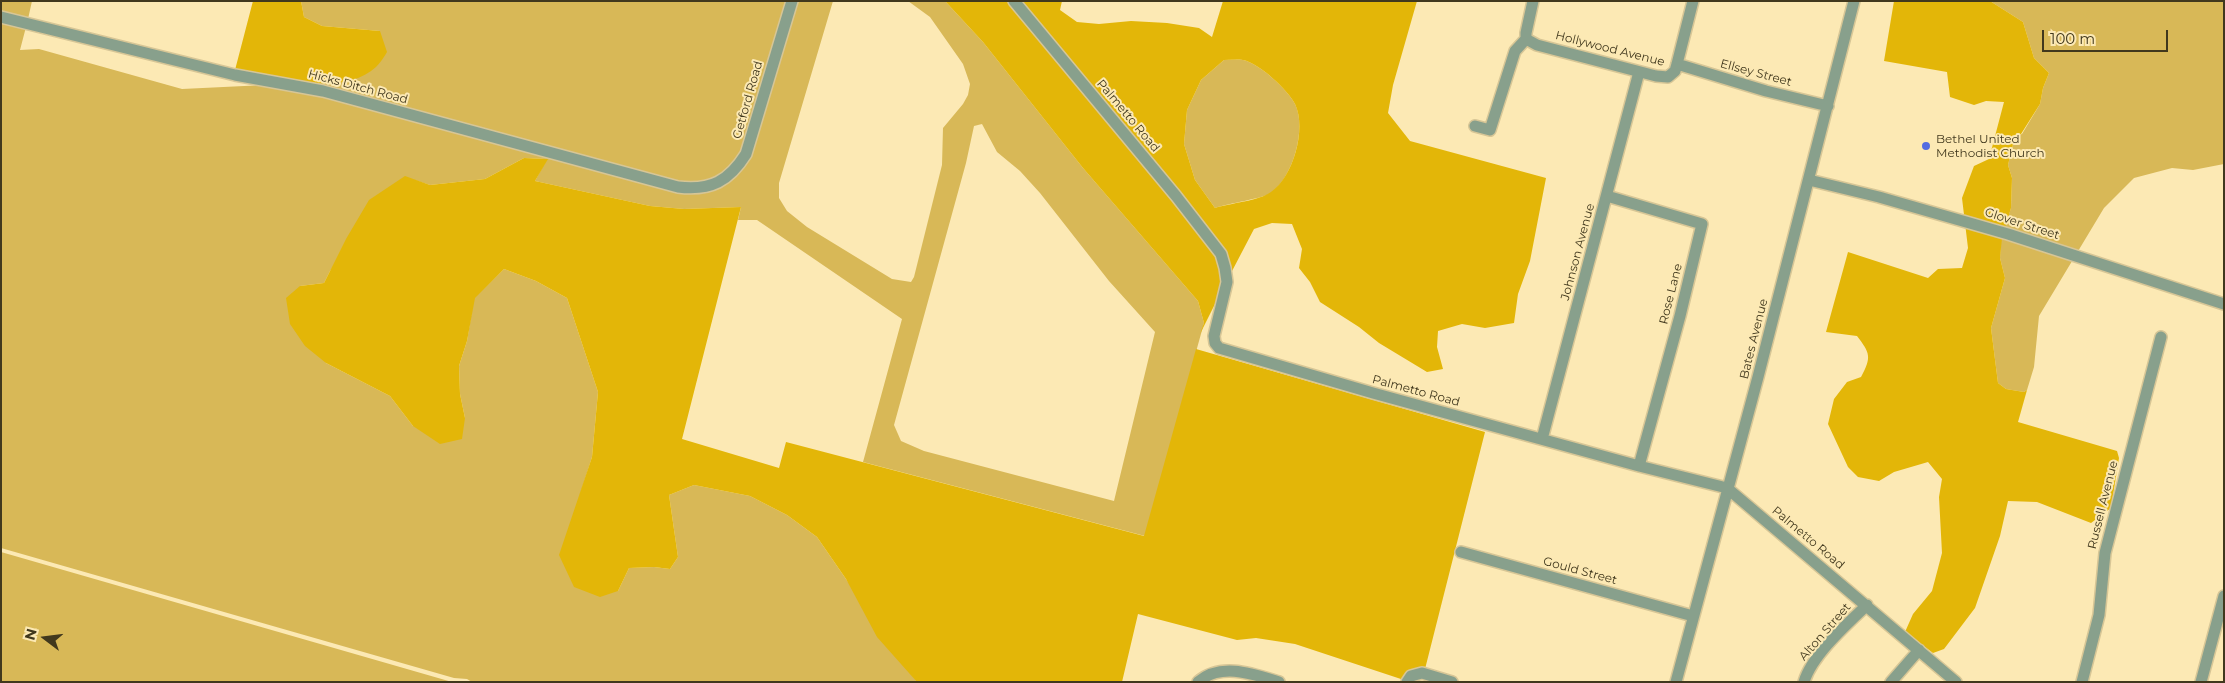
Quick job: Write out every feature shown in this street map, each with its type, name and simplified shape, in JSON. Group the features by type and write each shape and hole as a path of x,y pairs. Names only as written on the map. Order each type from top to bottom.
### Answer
{"street":[{"name":"Getford Road","path":"705,187 722,181 736,169 746,154 792,1"},
{"name":"Palmetto Road","path":"1014,1 1176,196 1221,254 1227,282 1214,336 1215,343 1219,348 1364,391 1639,466 1728,488 1956,682"},
{"path":"1475,126 1490,130 1515,51 1526,39 1532,1"},
{"name":"Hollywood Avenue","path":"1526,39 1536,45 1639,72 1668,77 1675,71 1692,1"},
{"name":"Bates Avenue","path":"1676,682 1809,180 1854,1"},
{"name":"Hicks Ditch Road","path":"1,16 235,75 323,91 678,187 692,189 705,187"},
{"name":"Ellsey Street","path":"1677,64 1828,106"},
{"name":"Johnson Avenue","path":"1542,439 1639,72"},
{"name":"Glover Street","path":"1809,180 1879,197 2008,234 2224,304"},
{"name":"Rose Lane","path":"1607,196 1702,224 1680,316 1639,466"},
{"name":"Russell Avenue","path":"2082,682 2099,615 2106,553 2161,337"},
{"name":"Gould Street","path":"1461,552 1693,616"},
{"path":"2201,682 2224,596"},
{"name":"Alton Street","path":"1805,680 1822,653 1867,605"},
{"path":"1891,682 1919,650"},
{"path":"1198,682 1207,675 1226,670 1279,682"},
{"path":"1407,682 1411,676 1422,673 1452,682"}],"shaded area":[{"path":"1,1 32,1 28,19 1,12"},
{"path":"253,1 301,1 304,17 322,26 380,31 387,52 376,67 362,76 345,82 308,83 235,70"},
{"path":"301,1 786,1 742,152 729,169 716,178 708,181 679,183 313,84 380,31 322,26 304,17"},
{"path":"797,1 833,1 779,183 779,198 787,211 807,227 892,279 911,282 914,277 942,165 943,128 963,104 968,95 970,84 963,64 930,17 908,1 945,1 983,42 1083,168 1198,301 1204,323 1145,536 863,462 902,319 757,220 738,220 741,207 684,209 650,206 535,181 547,159 524,158 485,179 430,185 405,177 330,271 324,283 300,286 326,363 390,396 413,426 465,418 460,394 459,366 467,341 474,298 504,269 536,281 567,298 598,392 592,457 578,501 618,591 629,568 654,567 670,569 678,557 669,495 694,485 750,496 787,515 817,537 917,682 472,682 467,679 454,678 1,548 1,21 26,27 20,50 39,49 182,89 265,85 322,95 703,193 718,187 730,179 741,170 751,156","holes":["982,124 997,152 1020,171 1040,193 1109,281 1155,332 1114,501 924,451 901,441 894,425 966,163 974,126"]},
{"path":"945,1 1008,1 1172,198 1216,256 1220,268 1220,294 1200,334 1204,323 1198,301 1083,168 983,42"},
{"path":"1020,1 1062,1 1060,10 1077,22 1099,24 1131,21 1167,23 1199,28 1212,37 1223,1 1417,1 1393,85 1388,113 1410,141 1546,178 1530,261 1518,294 1514,323 1485,328 1462,324 1438,331 1437,347 1443,369 1427,372 1379,343 1359,327 1320,302 1310,282 1299,268 1302,249 1292,224 1272,223 1254,229 1231,273","holes":["1224,60 1250,62 1272,78 1295,104 1299,126 1296,152 1286,175 1279,185 1266,195 1215,208 1195,180 1184,144 1187,110 1201,80"]},
{"path":"1894,1 1990,1 2023,22 2034,58 2049,73 2043,88 2040,104 2021,134 2015,136 2008,165 2012,178 2011,208 2002,238 2000,258 2005,278 1991,328 1998,383 2006,389 2024,392 2027,390 2018,422 2117,451 2119,458 2111,508 2091,523 2037,502 2008,501 2000,536 1975,608 1944,649 1933,653 1905,632 1913,614 1932,591 1942,553 1939,497 1942,479 1928,462 1894,472 1879,481 1858,477 1848,467 1828,424 1834,399 1847,382 1861,377 1867,365 1868,355 1857,336 1826,332 1848,252 1928,278 1938,269 1962,268 1968,248 1962,198 1974,166 1989,159 2004,102 1986,101 1974,105 1950,97 1947,72 1884,61"},
{"path":"1990,1 2224,1 2224,164 2193,170 2172,168 2134,178 2104,208 2039,316 2034,367 2027,390 2024,392 2006,389 1998,383 1991,328 2005,278 2000,258 2001,238 2011,208 2012,178 2008,165 2015,136 2022,134 2040,104 2043,88 2049,73 2034,58 2023,22"},
{"path":"1224,60 1250,62 1272,78 1295,104 1299,126 1296,152 1286,176 1279,186 1266,195 1215,208 1195,180 1184,144 1187,110 1201,80"},
{"path":"524,158 548,159 535,181 650,206 684,209 741,207 682,439 779,468 786,442 1144,536 1196,349 1485,432 1424,673 1407,681 1295,644 1256,638 1237,640 1138,614 1122,682 917,682 877,637 846,579 817,537 787,515 750,496 694,485 669,495 678,557 670,569 654,567 629,568 618,591 600,597 574,587 559,555 592,457 598,392 567,298 536,281 504,269 475,298 467,341 459,366 460,394 465,418 462,439 440,444 413,426 390,396 326,363 305,346 290,324 286,298 300,286 324,283 346,239 369,200 405,176 430,185 485,179"},
{"path":"1,552 452,682 1,682"}],"place":[{"name":"Bethel United Methodist Church","path":"1926,146"}]}
